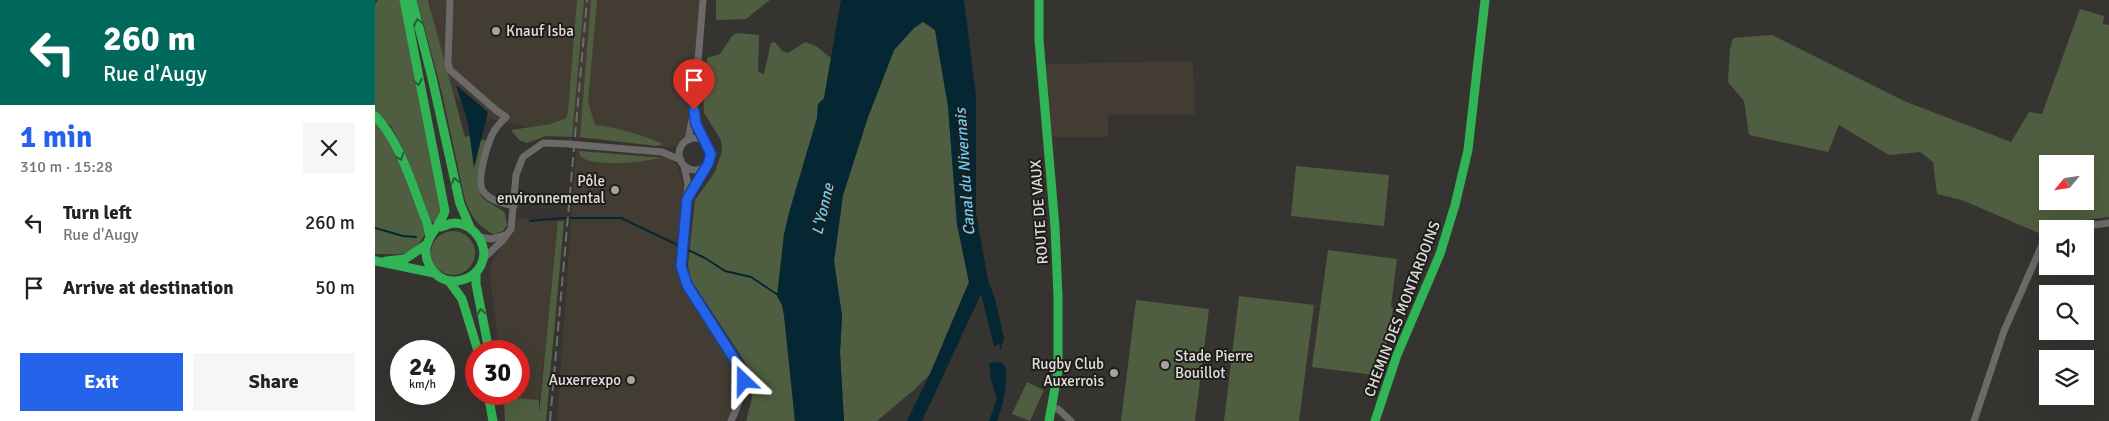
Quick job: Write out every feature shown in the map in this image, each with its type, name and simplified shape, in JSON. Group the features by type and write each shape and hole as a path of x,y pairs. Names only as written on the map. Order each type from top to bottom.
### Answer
{"main road":[{"path":"375,261 405,259 428,241 440,227 445,211 403,0"},
{"path":"412,0 432,78 460,204 469,227"},
{"name":"ROUTE DE VAUX","path":"1039,0 1040,48 1057,267 1059,350 1049,421"},
{"name":"CHEMIN DES MONTARDOINS","path":"1375,421 1397,355 1435,270 1455,205 1468,150 1485,0"},
{"path":"375,116 384,125 393,139 427,223 427,260 435,273"},
{"path":"440,227 458,223 469,227 479,236 483,244 483,259 477,272 477,284 487,340"},
{"path":"375,261 401,268 420,269 435,273 449,281 462,299 475,340"},
{"path":"449,281 469,278 477,272"},
{"path":"490,405 494,421"},
{"path":"494,421 495,405"}],"street":[{"path":"450,0 448,63 450,70 497,111 506,116 491,136 481,176 481,188 493,200 514,206"},
{"path":"703,0 694,110 687,140 681,148 682,163 688,184 681,266 687,285 742,371 744,381 742,397 731,421"},
{"path":"687,199 708,164 711,154 710,148 696,124 694,110"},
{"path":"687,140 696,138 704,140"},
{"path":"483,259 512,226 516,175 523,157 543,144 570,144 662,152 681,148"},
{"path":"662,152 694,170 705,167"},
{"path":"2094,225 2109,223"},
{"path":"479,236 491,239 506,235"},
{"path":"1974,421 2005,331 2039,252"},
{"path":"1052,408 1058,408 1071,421"}],"shaded area":[{"path":"429,0 705,0 693,132 675,147 646,145 581,138 471,115 451,92"},
{"path":"1193,61 1195,114 1108,114 1108,137 1050,137 1045,64"},
{"path":"576,150 668,157 677,165 684,186 675,264 684,285 729,360 737,378 736,403 727,421 557,421"},
{"path":"518,218 558,221 556,255 539,400 530,399 530,340 498,340 489,268"}],"green space":[{"path":"378,0 400,0 441,205 441,216 435,223 431,221 403,149 391,126 375,112 375,5"},
{"path":"417,0 428,0 465,137 475,134 475,139 485,140 486,144 478,171 477,185 482,197 505,213 507,225 503,231 493,234 483,227 475,220 465,200 442,93"},
{"path":"577,0 584,0 572,137 546,136 527,143 519,140 511,130 551,124 566,118"},
{"path":"591,0 597,0 588,102 595,125 629,132 663,144 657,146 580,137"},
{"path":"716,0 770,0 746,19 716,20"},
{"path":"2080,9 2104,16 2103,24 2109,25 2109,217 2084,220 2039,220 2039,233 1962,200 1937,194 1933,162 1920,152 1889,155 1839,125 1828,152 1749,135 1744,101 1728,82 1730,50 1733,38 1772,35 1904,101 2011,142 2029,112 2042,114"},
{"path":"923,21 935,30 948,106 957,224 969,282 930,374 877,421 844,421 840,353 842,316 834,261 843,195 868,117 894,50"},
{"path":"737,33 759,35 758,72 764,74 771,43 775,42 782,51 788,53 805,42 816,46 831,58 824,99 818,104 817,118 789,213 777,296 782,305 784,315 795,421 746,421 752,398 752,379 745,362 691,280 688,266 695,200 715,172 722,151 721,140 704,113 703,93 707,58 720,54 732,36"},
{"path":"375,122 391,141 426,233 415,247 405,253 375,254"},
{"path":"579,151 662,158 620,163 596,162 580,156"},
{"path":"1296,166 1389,175 1384,226 1291,216"},
{"path":"558,221 564,221 546,421 505,421 504,405 530,405 530,399 539,400 539,415"},
{"path":"453,231 465,235 471,241 475,253 471,265 465,271 453,275 441,271 435,265 431,253 435,241 441,235"},
{"path":"1328,250 1397,259 1391,306 1393,308 1391,328 1388,331 1382,376 1312,367"},
{"path":"1239,296 1314,305 1299,421 1224,421"},
{"name":"Stade Pierre Bouillot","path":"1136,300 1209,309 1195,421 1121,421"},
{"path":"1027,382 1044,390 1030,421 1012,414"}],"water":[{"path":"841,0 964,0 976,97 976,213 988,280 995,299 1004,338 1003,343 994,346 981,294 922,421 907,421 930,374 969,282 957,224 948,106 935,30 923,22 914,28 894,50 868,117 843,195 834,261 842,316 840,353 844,421 795,421 784,315 782,305 777,296 784,234 817,118 818,104 824,98"},
{"path":"456,85 488,112 474,168 468,123"},
{"path":"1001,362 1006,367 1003,401 997,421 989,421 997,399 991,380 989,363"}],"waterway":[{"path":"530,221 563,218 621,218 705,258 725,271 751,277 778,295"},
{"path":"375,228 403,236 416,237"},
{"path":"1000,342 1001,348"}],"railway":[{"path":"550,421 587,0"}],"traffic: fast":[{"path":"404,0 445,211 427,243 427,260 435,273 444,279 456,281 468,278 478,270 483,258 484,251 479,238 469,227 462,224 453,223 440,227"},
{"path":"412,0 432,78 460,204 470,227"},
{"path":"1039,0 1039,40 1055,227 1058,297 1058,371 1049,421"},
{"path":"1375,421 1397,355 1440,254 1455,205 1468,150 1485,0"},
{"path":"375,116 399,152 427,223 430,237"},
{"path":"386,261 405,259 427,244"},
{"path":"376,261 434,273"},
{"path":"476,272 476,284 487,340"},
{"path":"449,281 462,299 475,340"},
{"path":"490,405 493,421"}],"place":[{"name":"Knauf Isba","path":"496,31"},
{"name":"Pôle environnemental","path":"615,190"},
{"name":"Stade Pierre Bouillot","path":"1165,365"},
{"name":"Rugby Club Auxerrois","path":"1114,373"},
{"name":"Auxerrexpo","path":"631,380"}],"route":[{"path":"694,110 696,124 710,148 711,159 687,199 681,266 687,285 742,371 744,381"}],"water label":[{"name":"Canal du Nivernais","path":"964,172"},
{"name":"L'Yonne","path":"822,209"}]}
